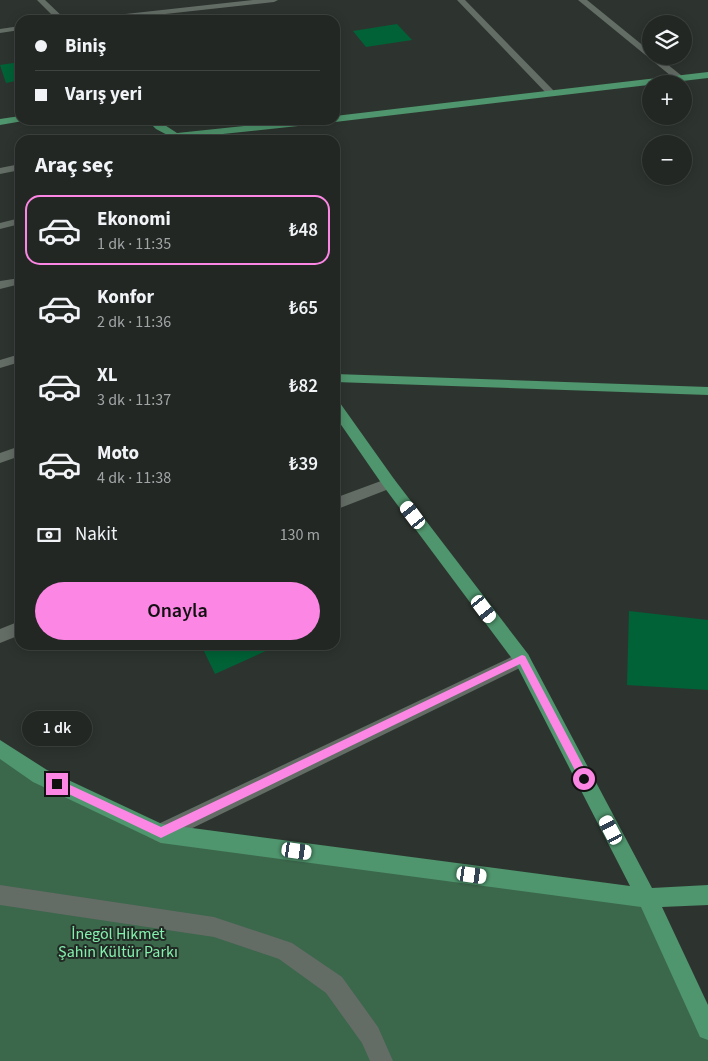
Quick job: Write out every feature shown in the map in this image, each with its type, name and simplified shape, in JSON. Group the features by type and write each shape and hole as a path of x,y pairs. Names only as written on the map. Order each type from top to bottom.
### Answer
{"main road":[{"path":"692,77 708,75"},
{"path":"340,118 642,82"},
{"path":"0,122 15,120"},
{"path":"157,125 171,135"},
{"path":"195,135 260,125"},
{"path":"340,378 708,391"},
{"path":"340,413 389,483 522,659 647,898 708,1029"},
{"path":"0,749 40,776 161,832 647,898 708,896"}],"street":[{"path":"41,0 57,15"},
{"path":"162,15 274,0"},
{"path":"461,0 550,92"},
{"path":"582,0 642,48"},
{"path":"0,31 15,29"},
{"path":"663,65 675,75"},
{"path":"0,171 15,168"},
{"path":"0,226 15,223"},
{"path":"0,285 15,282"},
{"path":"0,364 15,360"},
{"path":"0,458 15,453"},
{"path":"340,502 389,483"},
{"path":"0,636 15,630"},
{"path":"161,832 522,659"},
{"path":"0,895 214,927 285,950 334,985 370,1035 382,1061"}],"green space":[{"name":"İnegöl Hikmet Şahin Kültür Parkı","path":"0,749 161,833 647,898 708,1029 708,1061 0,1061"}],"building":[{"path":"397,24 412,40 366,47 353,31"},
{"path":"15,63 15,81 6,83 0,65"},
{"path":"629,611 708,620 708,690 627,685"},
{"path":"203,650 268,650 215,674"}],"route":[{"path":"57,784 161,832 522,659 584,779"}]}
